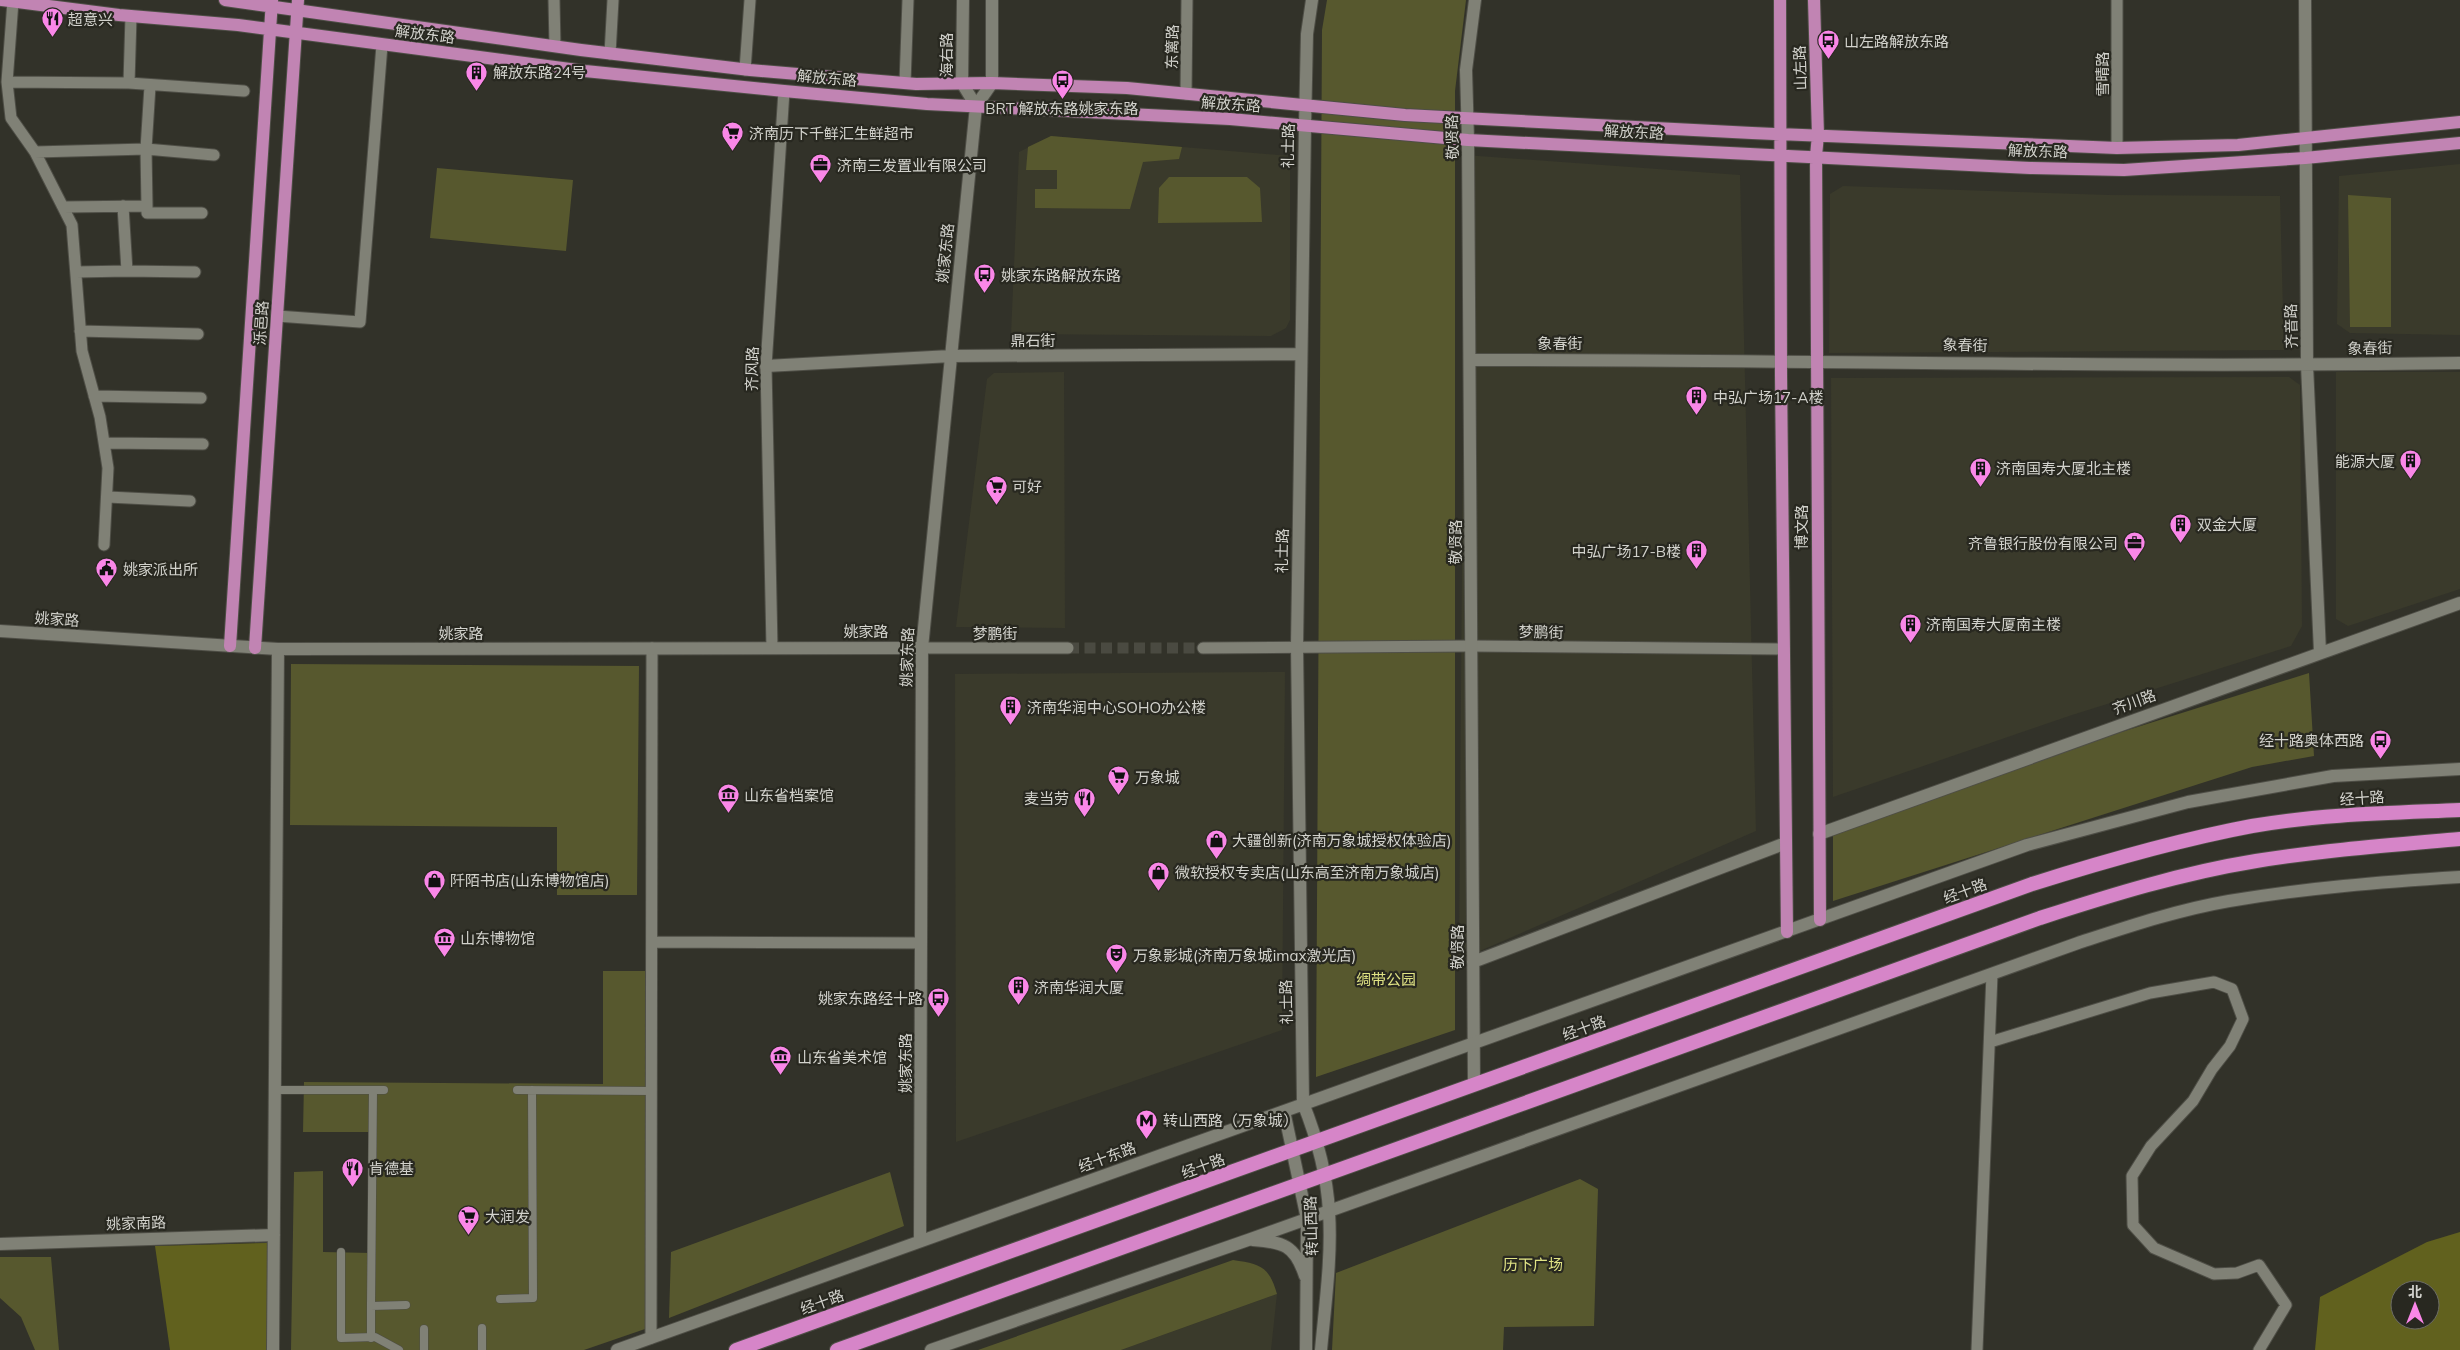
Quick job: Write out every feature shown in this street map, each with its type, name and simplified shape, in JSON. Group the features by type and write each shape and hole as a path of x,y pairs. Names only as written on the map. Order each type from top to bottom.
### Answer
{"highway":[{"name":"经十路","path":"736,1350 2032,884 2129,853 2253,826 2354,814 2460,810"},
{"path":"837,1350 2040,918 2134,887 2255,861 2460,839"}],"main road":[{"name":"解放东路","path":"224,0 298,5 610,54 745,70 905,83 992,82 1127,88 1405,115 1780,134 2118,148 2238,145 2305,140 2460,122"},
{"name":"山左路","path":"1780,0 1780,155"},
{"name":"山左路","path":"1814,0 1818,135"},
{"name":"解放东路","path":"8,1 131,16 269,29 585,71 784,91 976,106 1230,119 1468,140 2030,168 2124,170 2305,158 2460,143"},
{"name":"泺邑路","path":"230,646 272,3"},
{"name":"泺邑路","path":"255,648 298,5"},
{"name":"博文路","path":"1818,135 1816,156 1816,360 1820,920"},
{"name":"博文路","path":"1780,155 1787,932"}],"street":[{"path":"554,0 555,46"},
{"path":"610,54 614,0"},
{"path":"745,70 750,0"},
{"path":"905,83 908,0"},
{"name":"海右路","path":"962,0 962,83 976,106"},
{"path":"992,0 992,82"},
{"name":"东篱路","path":"1186,94 1187,0"},
{"name":"礼士路","path":"1304,1103 1298,646 1306,34 1312,0"},
{"name":"敬贤路","path":"1474,1084 1470,360 1466,70 1475,0"},
{"name":"雪晴路","path":"2117,0 2118,148"},
{"name":"齐音路","path":"2305,0 2307,365 2320,652"},
{"path":"8,1 6,82 11,118 35,152 72,226 82,351 94,396 108,468 108,497 104,545"},
{"path":"129,83 131,16"},
{"path":"277,316 360,322 382,45"},
{"path":"6,82 129,83 150,86 244,91"},
{"name":"姚家东路","path":"920,1241 922,648 976,106 992,82"},
{"path":"150,86 146,149 148,214 202,214"},
{"name":"齐风路","path":"772,647 766,366 784,91"},
{"path":"35,152 146,149 214,154"},
{"path":"123,206 127,271"},
{"path":"63,207 148,206"},
{"path":"76,272 195,272"},
{"path":"80,331 198,334"},
{"name":"鼎石街","path":"766,366 951,356 1301,354"},
{"name":"象春街","path":"1470,360 1816,360 2307,365 2460,362"},
{"path":"94,396 201,398"},
{"path":"104,443 203,444"},
{"path":"108,497 190,500"},
{"name":"齐川路","path":"1819,834 2460,603"},
{"name":"姚家路","path":"0,632 278,649 922,648"},
{"name":"梦鹏街","path":"1203,648 1471,646 1784,649"},
{"path":"651,1338 652,648"},
{"name":"梦鹏街","path":"922,648 1068,648"},
{"path":"273,1350 278,649"},
{"name":"经十路","path":"1304,1103 2027,846 2188,802 2333,776 2460,769"},
{"path":"1473,962 1786,842"},
{"path":"930,1350 1248,1240 1992,974 2152,920 2227,902 2361,883 2460,877"},
{"path":"652,942 921,943"},
{"path":"1977,1350 1992,974"},
{"path":"1990,1042 2150,993 2214,982 2232,989 2243,1019 2230,1046 2212,1068 2193,1101 2151,1146 2132,1176 2133,1225 2154,1248 2214,1274 2237,1273 2259,1265 2286,1305 2259,1350"},
{"path":"275,1090 384,1090"},
{"path":"371,1338 373,1090"},
{"path":"517,1090 652,1091"},
{"path":"500,1299 533,1298 532,1090"},
{"name":"经十东路","path":"920,1241 1304,1103"},
{"name":"转山西路","path":"1304,1103 1318,1141 1329,1211 1326,1290 1321,1350"},
{"name":"转山西路","path":"1284,1111 1307,1219 1308,1288 1306,1350"},
{"name":"姚家南路","path":"0,1244 274,1235"},
{"path":"1248,1240 1274,1242 1290,1248 1301,1263 1308,1288"},
{"name":"经十路","path":"617,1350 920,1241"},
{"path":"341,1252 340,1338 375,1337 399,1350"},
{"path":"371,1306 406,1305"},
{"path":"482,1328 482,1350"},
{"path":"424,1329 424,1350"}],"shaded area":[{"path":"1051,136 1290,156 1290,320 1286,328 1271,336 1011,334 1019,152"},
{"path":"1465,155 1740,175 1756,831 1459,960"},
{"path":"2460,164 2460,335 2350,333 2337,324 2339,176"},
{"path":"1843,186 2109,195 2280,196 2284,350 1829,353 1830,194"},
{"path":"1064,372 1065,628 956,627 987,379 994,373"},
{"path":"2336,372 2460,372 2460,589 2348,626 2336,619"},
{"path":"2289,377 2300,385 2302,626 2291,646 2069,716 1833,797 1831,378"},
{"name":"万象城","path":"1285,672 1282,1030 956,1142 955,674"},
{"path":"2460,1232 2460,1350 2315,1350 2320,1297 2427,1242"},
{"path":"267,1243 269,1350 170,1350 155,1246"},
{"path":"1277,1294 1271,1350 1121,1350"}],"green space":[{"name":"绸带公园","path":"1327,0 1466,0 1455,91 1455,1030 1316,1077 1322,30"},
{"path":"1051,136 1182,147 1179,159 1143,162 1130,209 1035,208 1035,189 1057,189 1057,170 1026,170 1028,147"},
{"path":"437,168 573,180 566,251 430,238"},
{"path":"1169,177 1247,177 1260,188 1262,222 1158,223 1159,188"},
{"path":"2348,195 2391,198 2391,327 2350,327"},
{"path":"291,664 639,666 637,895 557,895 557,827 290,825"},
{"path":"2309,673 2314,756 2252,767 1833,901 1833,823"},
{"name":"大润发","path":"603,971 645,971 645,1329 584,1350 291,1350 294,1172 323,1171 323,1252 372,1253 373,1132 303,1132 304,1082 603,1084"},
{"path":"890,1172 904,1226 669,1318 671,1252"},
{"name":"历下广场","path":"1580,1179 1598,1189 1594,1326 1504,1327 1503,1350 1332,1350 1336,1273"},
{"path":"0,1257 51,1257 59,1350 35,1350 21,1317 0,1298"},
{"path":"1233,1260 1250,1263 1262,1268 1271,1277 1277,1294 1121,1350 978,1350"}],"tunnel":[{"path":"1068,648 1203,648"}],"place":[{"name":"超意兴","path":"52,38"},
{"name":"山左路解放东路","path":"1828,60"},
{"name":"解放东路24号","path":"477,91"},
{"name":"BRT 解放东路姚家东路","path":"1062,99"},
{"name":"济南历下千鲜汇生鲜超市","path":"733,152"},
{"name":"济南三发置业有限公司","path":"821,184"},
{"name":"姚家东路解放东路","path":"985,294"},
{"name":"中弘广场17-A楼","path":"1697,416"},
{"name":"能源大厦","path":"2411,480"},
{"name":"济南国寿大厦北主楼","path":"1980,487"},
{"name":"可好","path":"996,505"},
{"name":"双金大厦","path":"2181,543"},
{"name":"齐鲁银行股份有限公司","path":"2134,562"},
{"name":"中弘广场17-B楼","path":"1697,570"},
{"name":"姚家派出所","path":"107,588"},
{"name":"济南国寿大厦南主楼","path":"1910,643"},
{"name":"济南华润中心SOHO办公楼","path":"1011,726"},
{"name":"经十路奥体西路","path":"2380,759"},
{"name":"万象城","path":"1119,796"},
{"name":"山东省档案馆","path":"728,814"},
{"name":"麦当劳","path":"1085,817"},
{"name":"大疆创新(济南万象城授权体验店)","path":"1216,859"},
{"name":"微软授权专卖店(山东高至济南万象城店)","path":"1159,891"},
{"name":"阡陌书店(山东博物馆店)","path":"434,899"},
{"name":"山东博物馆","path":"444,957"},
{"name":"万象影城(济南万象城imax激光店)","path":"1117,974"},
{"name":"济南华润大厦","path":"1018,1006"},
{"name":"姚家东路经十路","path":"939,1017"},
{"name":"山东省美术馆","path":"781,1076"},
{"name":"转山西路（万象城）","path":"1147,1139"},
{"name":"肯德基","path":"353,1187"},
{"name":"大润发","path":"469,1235"}]}
